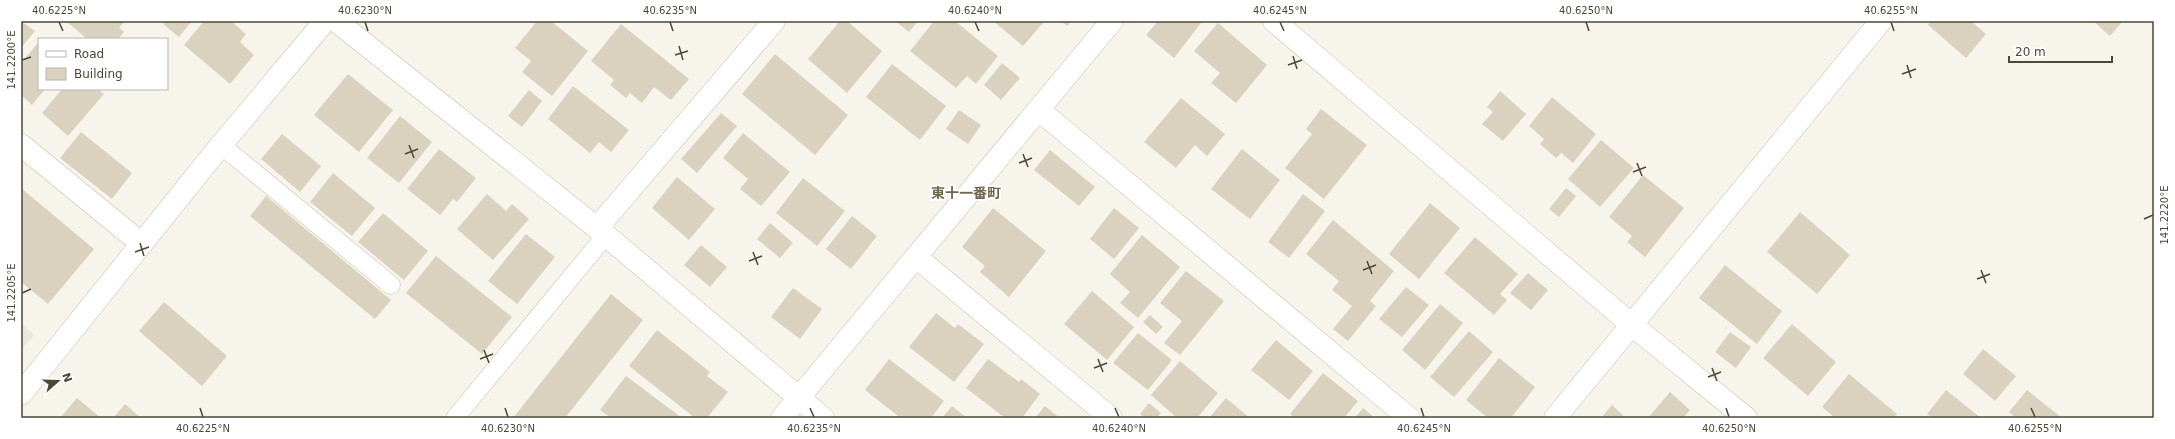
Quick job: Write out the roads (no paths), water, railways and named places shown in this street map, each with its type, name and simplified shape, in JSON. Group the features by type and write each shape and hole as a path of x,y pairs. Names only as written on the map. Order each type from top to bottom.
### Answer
{"street":[{"path":"21,394 221,145 325,21"},
{"path":"336,21 601,232 823,418"},
{"path":"601,232 774,21"},
{"path":"782,418 1112,21"},
{"path":"1274,21 1632,325 1746,418"},
{"path":"1555,418 1881,21"},
{"path":"1039,110 1409,418"},
{"path":"21,145 142,244"},
{"path":"916,257 1111,418"}],"lane":[{"path":"221,145 391,285"},
{"path":"455,418 601,232"}],"district":[{"name":"東十一番町","path":"966,193"}]}
